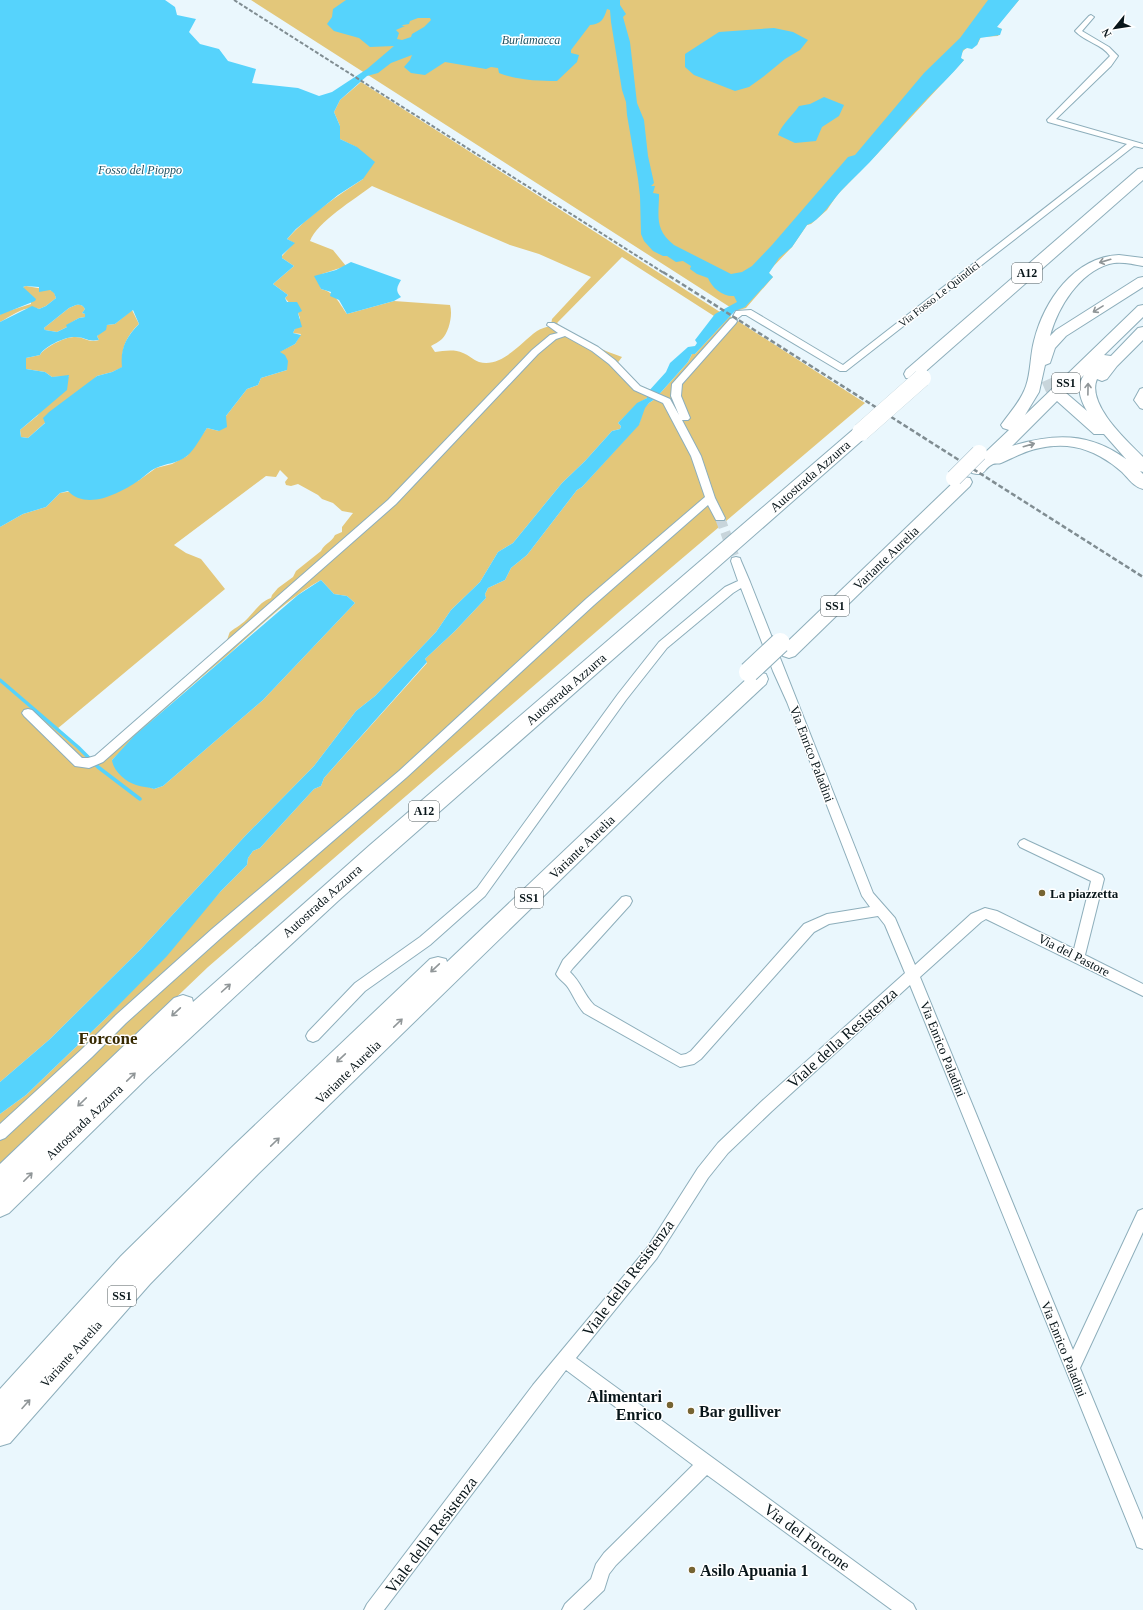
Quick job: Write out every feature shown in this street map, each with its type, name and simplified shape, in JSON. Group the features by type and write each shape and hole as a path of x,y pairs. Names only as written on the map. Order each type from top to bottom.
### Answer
{"highway":[{"name":"Autostrada Azzurra","path":"917,376 1143,172"},
{"name":"Autostrada Azzurra","path":"0,1204 66,1138 186,1023 379,850 611,650 856,429 1143,184"},
{"path":"1009,425 1032,391 1046,324 1051,311 1062,296 1079,277 1099,262 1118,258 1143,262"},
{"path":"1049,379 1045,356 1048,347 1053,341 1067,328 1143,281"},
{"name":"Variante Aurelia","path":"985,460 1009,425 1143,296"},
{"name":"Variante Aurelia","path":"0,1409 130,1265 245,1160 654,777 784,647 959,480 985,460 1143,309"},
{"path":"1143,320 1093,373 1087,389 1090,402 1095,413 1143,467"},
{"path":"1131,454 1105,413 1099,398 1099,385 1109,367 1143,331"},
{"path":"1060,396 1092,424 1131,454"},
{"name":"Autostrada Azzurra","path":"0,1182 170,1018 272,927 476,748 856,429"},
{"path":"985,460 1032,444 1052,441 1074,442 1090,446 1115,457 1130,469 1143,484"},
{"name":"Variante Aurelia","path":"0,1433 245,1160"}],"street":[{"path":"1091,17 1078,31 1083,36 1105,47 1112,52 1114,56 1108,64 1052,120 1143,146"},
{"name":"Via Fosso Le Quindici","path":"700,466 702,461 676,396 677,384 739,313 748,312 843,369 1132,144"},
{"path":"551,324 566,334 595,349 612,362 637,388 667,401 674,411 700,466 710,498 720,518"},
{"path":"28,714 80,763 93,761 392,502 535,352 552,337 566,334"},
{"path":"1141,405 1140,396 1143,392"},
{"path":"0,1133 87,1053 121,1019 217,933 403,774 590,602 710,498"},
{"name":"Via Enrico Paladini","path":"736,561 779,671 793,702 868,896 892,926 1143,1541"},
{"path":"313,1036 360,987 425,942 481,892 622,697 663,645 729,590 744,582"},
{"path":"1024,844 1098,879 1078,957"},
{"path":"626,901 568,964 563,974 573,983 581,1000 589,1009 680,1061 689,1060 696,1055 809,928 827,919 879,911"},
{"name":"Via del Pastore","path":"912,975 980,915 991,914 1143,990"},
{"name":"Viale della Resistenza","path":"373,1610 540,1391 652,1252 703,1173 723,1148 773,1100 912,975"},
{"path":"1072,1370 1143,1216"},
{"name":"Via del Forcone","path":"565,1360 907,1610"},
{"path":"571,1610 598,1584 602,1570 610,1558 706,1464"}],"shaded area":[{"path":"251,0 1019,0 996,27 1002,29 998,36 981,37 977,45 968,47 964,50 960,58 964,60 837,195 827,210 811,224 807,225 792,247 768,272 773,277 746,308 736,311"},
{"path":"361,82 720,312 714,316 622,257 557,323 579,338 622,357 616,365 647,393 647,398 637,404 618,423 621,426 620,429 612,431 585,461 562,483 513,543 498,552 480,582 451,610 436,632 375,696 356,711 314,766 246,835 141,949 50,1039 0,1082 0,527 23,514 46,507 60,493 138,481 156,468 172,464 187,456 207,428 219,431 226,416 247,389 258,385 261,378 287,370 279,352 295,344 301,334 293,333 300,318 298,313 285,298 288,295 273,284 294,266 282,258 282,256 294,243 287,239 314,214 363,179 356,147 340,139 340,126 334,112 340,100","holes":["372,186 510,245 539,254 591,277 552,319 551,325 537,331 503,358 487,363 479,362 456,351 435,352 431,346 441,340 447,332 451,318 450,305 394,301 347,314 333,295 326,290 321,289 318,281 322,274 346,266 333,250 310,241 320,226","280,470 288,478 285,482 286,485 291,486 298,484 318,495 322,499 333,503 342,511 353,513 342,527 342,532 335,535 321,551 296,571 293,577 278,588 271,598 267,599 242,624 230,632 227,640 230,643 94,760 57,729 225,589 201,559 186,553 174,545 266,476 276,477","321,580 334,594 347,596 355,603 263,700 163,786 154,789 146,786 112,760 140,732 273,614"]},
{"path":"26,286 50,290 54,292 56,298 46,306 39,309 24,309 0,322 0,315 2,313 31,304 31,295 25,291 23,287"},
{"path":"76,305 81,305 85,309 82,313 85,314 85,317 79,318 57,332 45,330 44,328 69,308"},
{"path":"132,310 139,324 127,338 122,355 123,367 97,376 28,438 21,437 20,430 37,416 69,376 52,377 45,372 26,369 26,358 40,355 45,349 66,338 79,337 91,341 99,340 97,336 107,325 115,324"},
{"path":"730,316 865,403 619,612 208,967 0,1166 0,1114 26,1095 106,1018 221,891 247,865 248,858 253,851 260,848 314,789 321,786 324,778 427,663 425,659 455,631 486,598 485,594 488,588 505,580 511,568 527,555 577,490 582,487 639,424 644,408 655,399 688,362 692,354 695,354"}],"water":[{"name":"Fosso del Pioppo","path":"0,0 165,0 175,7 177,15 196,19 189,32 200,44 219,49 228,61 256,69 252,83 298,88 319,96 332,92 367,69 394,46 370,47 359,38 334,31 327,24 332,17 333,9 346,0 620,0 620,5 626,14 623,17 630,42 637,103 644,120 648,156 654,183 651,186 655,186 653,193 659,194 658,216 660,228 674,245 731,274 742,272 752,266 772,245 848,157 855,155 924,73 960,38 988,0 1019,0 997,27 1002,29 1000,35 980,38 977,45 972,49 967,48 963,50 961,58 964,60 959,66 916,110 841,191 821,215 812,223 807,225 792,247 779,258 769,273 773,277 745,307 735,311 695,354 692,354 688,362 645,408 639,425 582,487 577,490 527,555 511,568 505,580 488,588 485,594 486,598 455,631 425,659 427,662 324,778 321,786 314,789 260,848 253,851 248,858 247,865 221,891 167,956 106,1018 26,1095 0,1114 0,1082 50,1039 141,949 246,835 314,766 356,711 375,696 436,632 451,610 480,582 498,552 513,543 562,483 585,461 612,431 620,429 621,426 618,423 637,403 647,398 647,393 666,372 670,363 688,347 695,346 697,343 695,340 715,314 737,302 734,296 726,295 718,291 708,278 697,274 690,269 691,266 683,261 676,262 667,256 663,256 653,251 644,241 641,234 640,196 626,102 622,90 610,10 607,9 602,20 590,25 571,50 571,53 579,55 577,62 557,81 520,79 499,73 498,68 491,67 486,69 445,62 425,75 411,73 404,67 412,55 391,63 378,73 367,76 340,100 334,112 340,126 340,139 357,147 375,162 363,179 338,195 296,229 287,239 295,243 282,255 282,258 294,266 273,284 288,295 285,298 287,302 297,302 302,311 298,313 302,327 295,329 293,333 301,335 295,344 280,352 285,355 288,361 287,370 261,378 258,385 247,389 226,416 227,427 219,431 207,428 193,450 183,459 156,468 131,486 103,498 84,500 76,497 68,491 60,493 46,507 23,514 0,527 0,322 32,306 39,309 46,306 56,298 54,293 50,290 39,292 39,287 26,286 23,287 36,299 35,301 0,315","holes":["418,18 430,18 431,20 424,27 412,34 411,37 402,40 397,39 399,33 396,30","77,305 82,306 85,309 82,313 85,314 85,317 79,318 57,332 45,330 44,328 69,308","133,310 139,324 127,339 123,349 122,367 112,372 97,376 49,412 43,418 45,423 28,438 21,437 20,430 67,390 69,375 52,377 45,372 26,369 26,358 40,355 45,349 66,338 75,337 99,340 97,336 106,330 107,325 115,324"]},
{"path":"774,28 793,32 808,40 800,50 785,59 749,87 735,91 694,75 685,67 685,54 719,32"},
{"path":"824,97 844,105 839,116 822,127 816,141 795,143 778,135 799,106 810,104"},
{"path":"351,262 401,280 397,289 401,297 394,301 347,314 339,300 330,296 331,292 321,289 314,276 336,270"},
{"path":"321,580 334,594 347,596 355,603 263,700 163,786 154,789 138,786 132,784 117,772 112,760 134,736 298,595"}],"waterway":[{"path":"0,680 78,747 98,767 140,799"}],"tunnel":[{"path":"1049,379 1053,388 1060,396"},
{"path":"720,518 736,561"}],"railway":[{"path":"234,0 664,273"},
{"path":"663,272 1143,577"}],"place":[{"name":"La piazzetta","path":"1042,893"},
{"name":"Alimentari Enrico","path":"670,1405"},
{"name":"Bar gulliver","path":"691,1411"},
{"name":"Asilo Apuania 1","path":"692,1570"}],"district":[{"name":"Forcone","path":"108,1038"}],"water label":[{"name":"Burlamacca","path":"531,40"}]}
